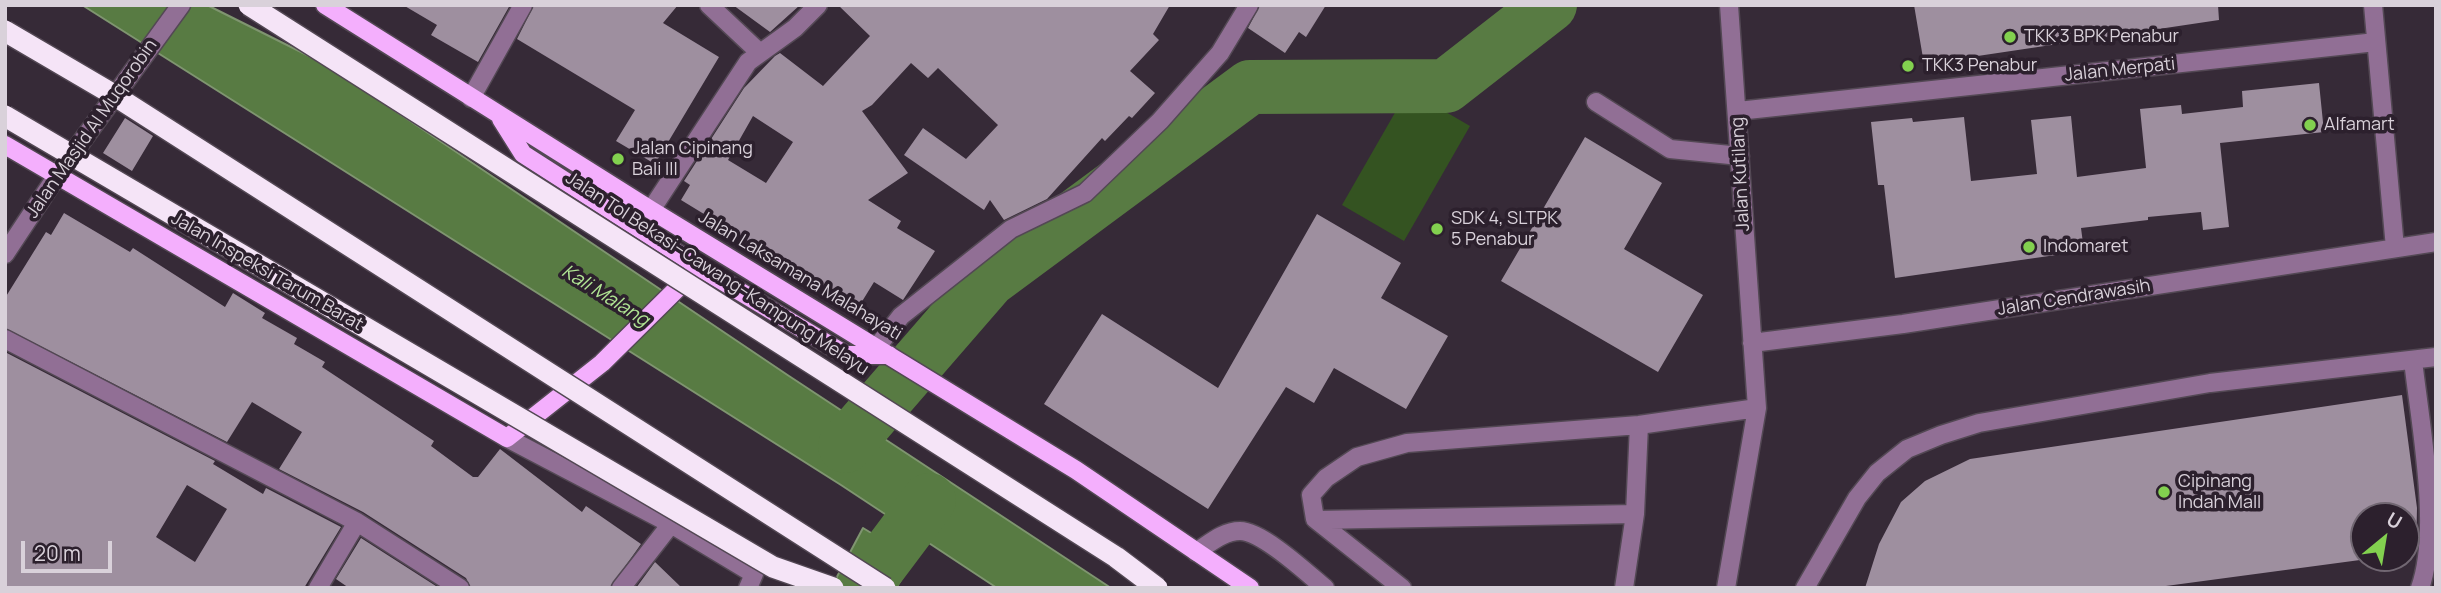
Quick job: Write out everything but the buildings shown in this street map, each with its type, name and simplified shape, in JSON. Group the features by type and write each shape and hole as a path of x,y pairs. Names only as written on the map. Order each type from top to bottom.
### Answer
{"highway":[{"name":"Jalan Tol Bekasi–Cawang–Kampung Melayu","path":"249,5 1116,557 1157,588"},
{"path":"5,31 109,92 885,588"},
{"path":"5,116 773,567 833,588"}],"main road":[{"name":"Jalan Laksamana Malahayati","path":"325,5 651,210 1076,470 1250,588"},
{"path":"499,115 523,154 695,271 846,355 888,354"},
{"name":"Jalan Inspeksi Tarum Barat","path":"5,145 507,438"},
{"path":"507,438 601,363 695,271"}],"street":[{"name":"Jalan Masjid Al Muqorobin","path":"5,254 58,174 181,5"},
{"path":"471,98 523,5"},
{"path":"709,5 760,53"},
{"path":"651,210 748,62 795,28 818,5"},
{"path":"888,354 901,316 1011,229 1086,193 1160,121 1211,63 1249,5"},
{"name":"Jalan Kutilang","path":"1726,588 1746,488 1757,408 1729,5"},
{"path":"2373,5 2395,248"},
{"name":"Jalan Merpati","path":"1738,111 2376,42"},
{"path":"1597,102 1670,149 1740,156"},
{"name":"Jalan Cendrawasih","path":"1752,343 1984,312 2436,242"},
{"path":"5,339 357,522 460,588"},
{"path":"1805,588 1857,498 1877,473 1907,449 1941,435 1979,423 2210,383 2436,357"},
{"path":"2413,360 2430,525 2426,571 2420,588"},
{"path":"1402,588 1317,520 1311,495 1326,478 1357,457 1407,443 1639,425 1757,408"},
{"path":"1624,588 1635,514 1639,425"},
{"path":"507,438 671,524 754,574 748,588"},
{"path":"1317,520 1635,514"},
{"path":"318,588 357,522"},
{"path":"621,588 671,524"},
{"path":"1196,552 1220,536 1241,531 1279,550 1325,588"}],"shaded area":[{"path":"1408,90 1470,126 1404,241 1342,205"}],"water":[{"name":"Kali Malang","path":"82,5 207,5 327,65 789,376 1111,588 997,588 841,485"},
{"path":"863,528 914,559 896,588 831,588"}],"waterway":[{"path":"845,446 989,280 1250,87 1446,86 1550,5"},
{"path":"863,588 929,500"}],"place":[{"name":"TKK 3 BPK Penabur","path":"2010,37"},
{"name":"TKK3 Penabur","path":"1908,66"},
{"name":"Alfamart","path":"2310,125"},
{"name":"Jalan Cipinang Bali III","path":"618,159"},
{"name":"SDK 4, SLTPK 5 Penabur","path":"1437,229"},
{"name":"Indomaret","path":"2029,247"},
{"name":"Cipinang Indah Mall","path":"2164,492"}]}
